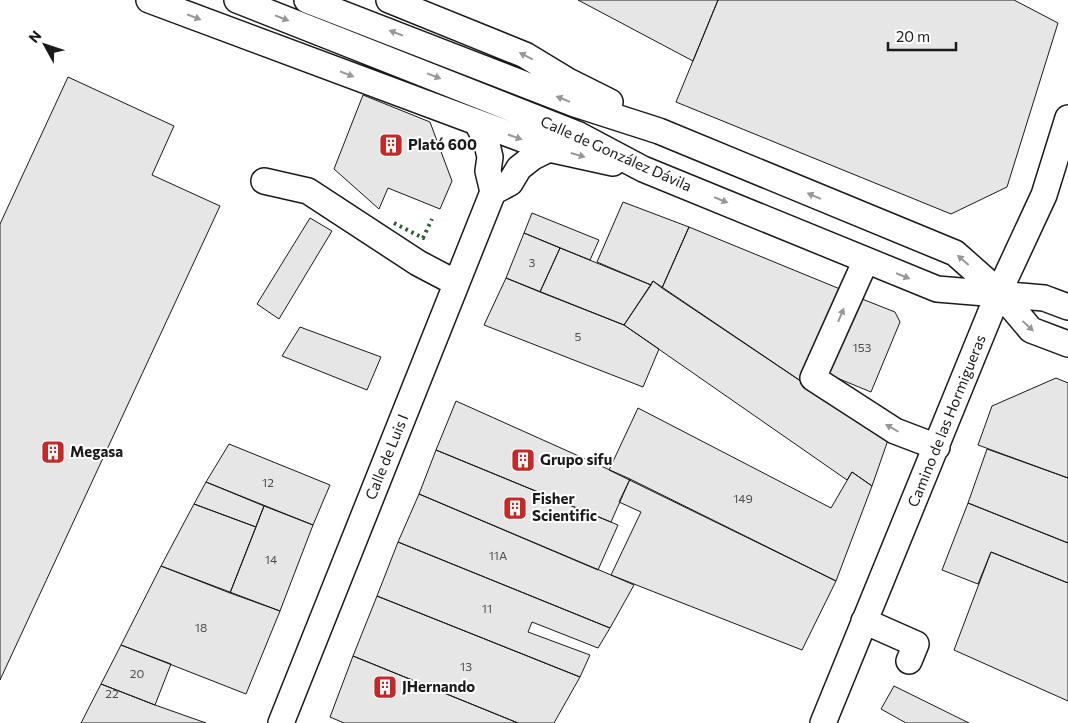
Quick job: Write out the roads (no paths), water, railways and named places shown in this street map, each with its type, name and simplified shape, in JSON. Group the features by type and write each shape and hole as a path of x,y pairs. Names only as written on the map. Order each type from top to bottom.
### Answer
{"street":[{"name":"Calle de González Dávila","path":"149,0 549,149"},
{"name":"Calle de González Dávila","path":"236,0 570,132 643,169 937,289 999,292 1044,298 1068,307"},
{"name":"Calle de González Dávila","path":"307,0 575,104 659,132 954,253 999,292 1031,330 1068,344"},
{"name":"Calle de González Dávila","path":"390,0 525,55 659,132"},
{"name":"Camino de las Hormigueras","path":"823,723 999,292 1044,196 1068,118"},
{"path":"477,123 486,140 490,157 488,171 494,192"},
{"path":"549,149 643,169"},
{"name":"Calle de Luis I","path":"281,723 494,192 510,182 519,168 533,156 549,149"},
{"path":"264,181 308,191 418,263 456,283"},
{"path":"866,260 813,378 896,431 937,447"},
{"path":"864,621 916,644 908,661"}],"place":[{"name":"Plató 600","path":"391,145"},
{"name":"Megasa","path":"53,452"},
{"name":"Grupo sifu","path":"523,460"},
{"name":"Fisher Scientific","path":"515,508"},
{"name":"JHernando","path":"385,687"}]}
